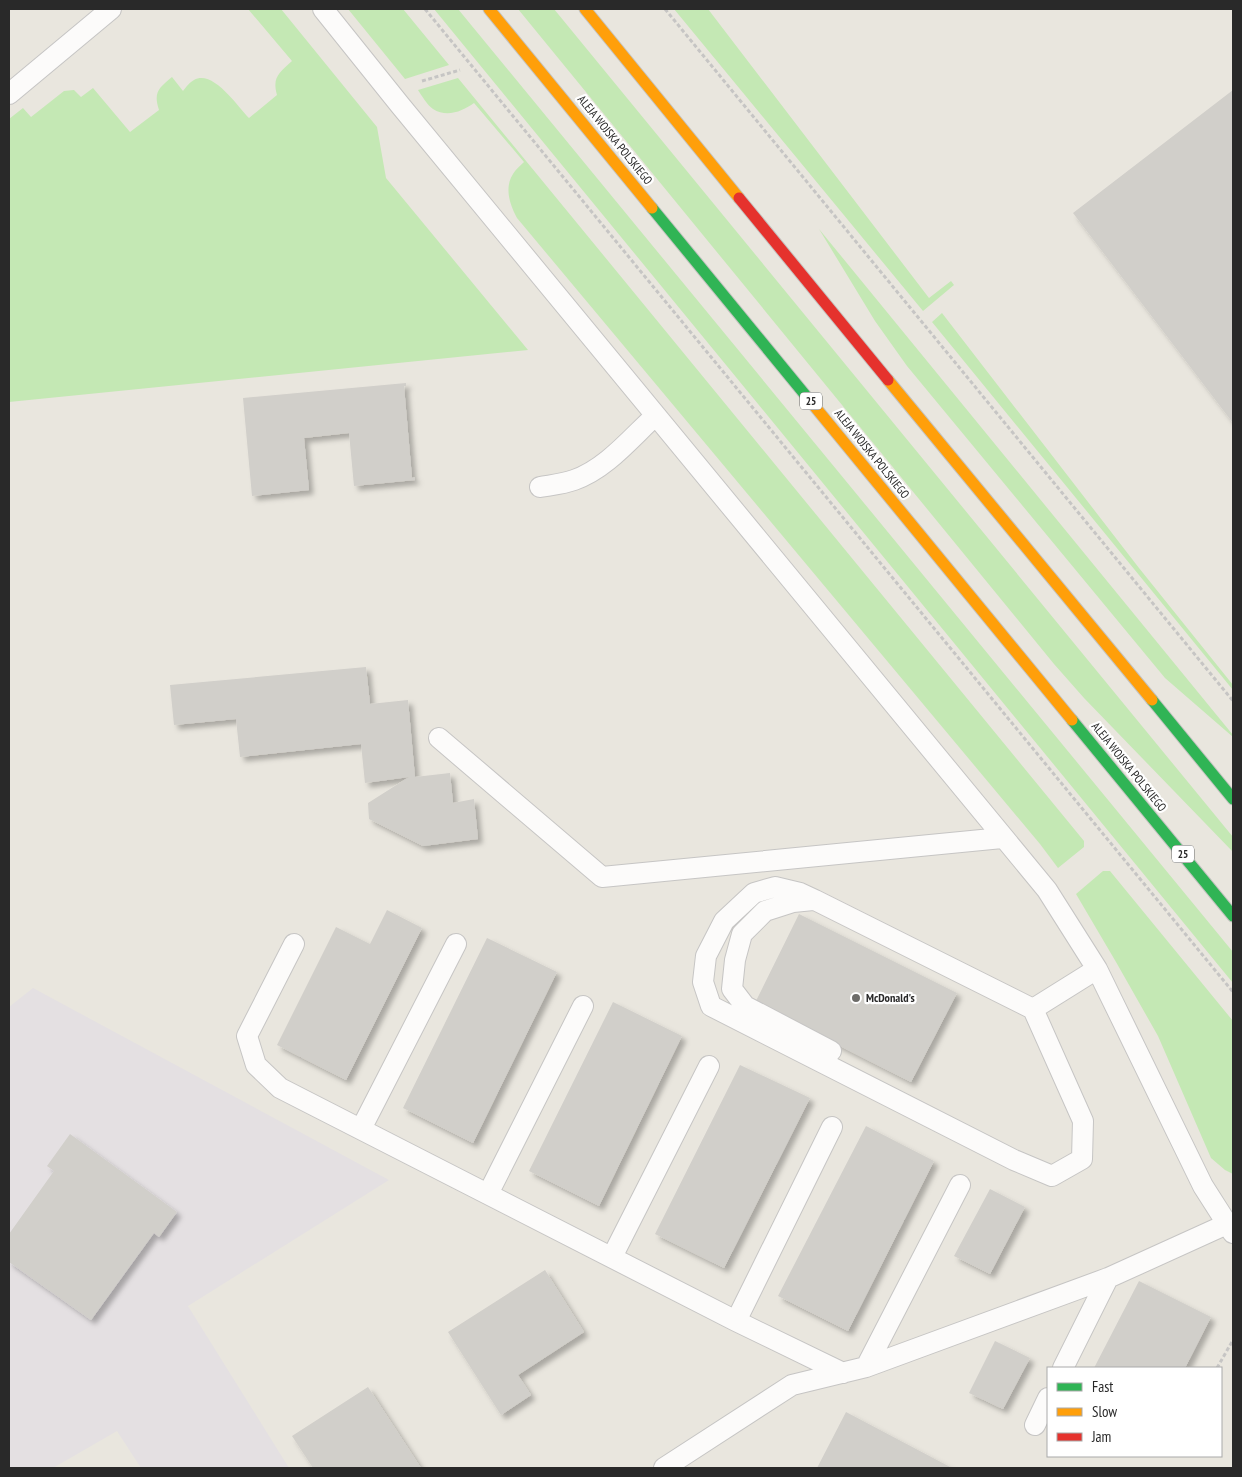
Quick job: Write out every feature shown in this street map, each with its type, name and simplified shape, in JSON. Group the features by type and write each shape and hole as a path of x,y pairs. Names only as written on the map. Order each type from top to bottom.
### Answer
{"main road":[{"name":"ALEJA WOJSKA POLSKIEGO","path":"489,9 1233,916"},
{"path":"585,9 1233,799"}],"lane":[{"path":"9,94 111,9"},
{"path":"323,9 655,416 1002,838 1047,890 1097,969 1186,1154 1203,1186 1230,1229 1108,1278 866,1367 792,1385 664,1468"},
{"path":"540,487 572,481 587,475 610,458 655,416"},
{"path":"439,738 602,876 694,860 1002,838"},
{"path":"775,887 800,892 1033,1009 1083,1120 1082,1159 1052,1176 1014,1160 711,1006 703,982 706,956 724,921 754,894 775,887"},
{"path":"815,900 793,902 765,911 742,934 735,960 732,989 745,1006 924,1102 960,1132"},
{"path":"294,944 247,1036 256,1065 280,1088 736,1321 843,1373"},
{"path":"361,1130 456,944"},
{"path":"1033,1009 1097,969"},
{"path":"488,1194 583,1006"},
{"path":"612,1257 708,1066"},
{"path":"736,1321 832,1127"},
{"path":"866,1367 960,1185"},
{"path":"1064,1367 1108,1278"},
{"path":"1035,1425 1047,1400"}],"path":[{"path":"425,9 1233,992"},
{"path":"665,9 1233,701"},
{"path":"1218,1367 1233,1340"}],"shaded area":[{"path":"33,988 389,1180 188,1306 289,1468 141,1468 117,1431 53,1468 9,1468 9,1007"}],"green space":[{"path":"248,9 281,9 377,127 386,178 528,350 9,402 9,119 23,108 31,117 64,91 74,90 81,97 93,88 130,132 159,110 157,104 158,91 172,77 183,91 194,80 201,78 217,84 249,118 277,95 276,79 292,61"},
{"path":"348,9 403,9 449,65 405,79"},
{"path":"434,9 458,9 1233,952 1233,983"},
{"path":"518,9 554,9 1233,837 1233,852 1084,698 1054,664"},
{"path":"674,9 708,9 929,298 951,281 954,285 923,311"},
{"path":"458,78 1084,841 1084,847 1058,868 1040,844 517,218 510,202 508,191 510,179 524,162 474,103 460,111 438,112 431,107 418,90"},
{"path":"819,229 1233,737 1165,678 907,366 875,321"},
{"path":"942,313 1139,568 1233,685 1233,690 932,322"},
{"path":"1103,871 1110,871 1233,1021 1233,1174 1211,1158 1158,1036 1076,894"}],"building":[{"path":"1233,90 1233,423 1073,213"},
{"path":"406,383 406,386 404,386 412,478 415,477 415,480 354,486 349,433 304,438 309,490 252,496 243,398"},
{"path":"366,667 370,704 408,700 415,777 450,773 453,803 474,799 478,839 423,846 369,819 368,803 409,777 365,783 361,744 240,757 236,719 174,725 170,685"},
{"path":"387,910 422,928 346,1080 277,1045 336,927 370,944"},
{"name":"McDonald's","path":"799,914 957,993 911,1082 755,1003"},
{"path":"487,938 557,972 473,1143 403,1108"},
{"path":"613,1002 682,1036 599,1206 529,1171"},
{"path":"740,1065 810,1098 724,1268 655,1234"},
{"path":"866,1126 934,1161 848,1331 778,1296"},
{"path":"70,1134 177,1212 159,1237 154,1233 91,1320 9,1262 9,1234 54,1171 47,1166"},
{"path":"990,1189 1025,1207 990,1274 954,1256"},
{"path":"545,1270 584,1332 518,1375 531,1395 501,1415 448,1332"},
{"path":"1139,1281 1211,1317 1186,1367 1095,1367"},
{"path":"995,1341 1030,1358 1003,1409 969,1393"},
{"path":"368,1387 421,1468 313,1468 292,1436"},
{"path":"846,1412 952,1468 817,1468"}],"traffic: fast":[{"path":"652,208 811,402"},
{"path":"1152,700 1233,799"},
{"path":"1072,720 1233,916"}],"traffic: slow":[{"path":"489,9 652,208"},
{"path":"585,9 739,198"},
{"path":"888,380 1152,700"},
{"path":"811,402 1072,720"}],"traffic: jam":[{"path":"739,198 888,380"}],"place":[{"name":"McDonald's","path":"856,998"}]}
